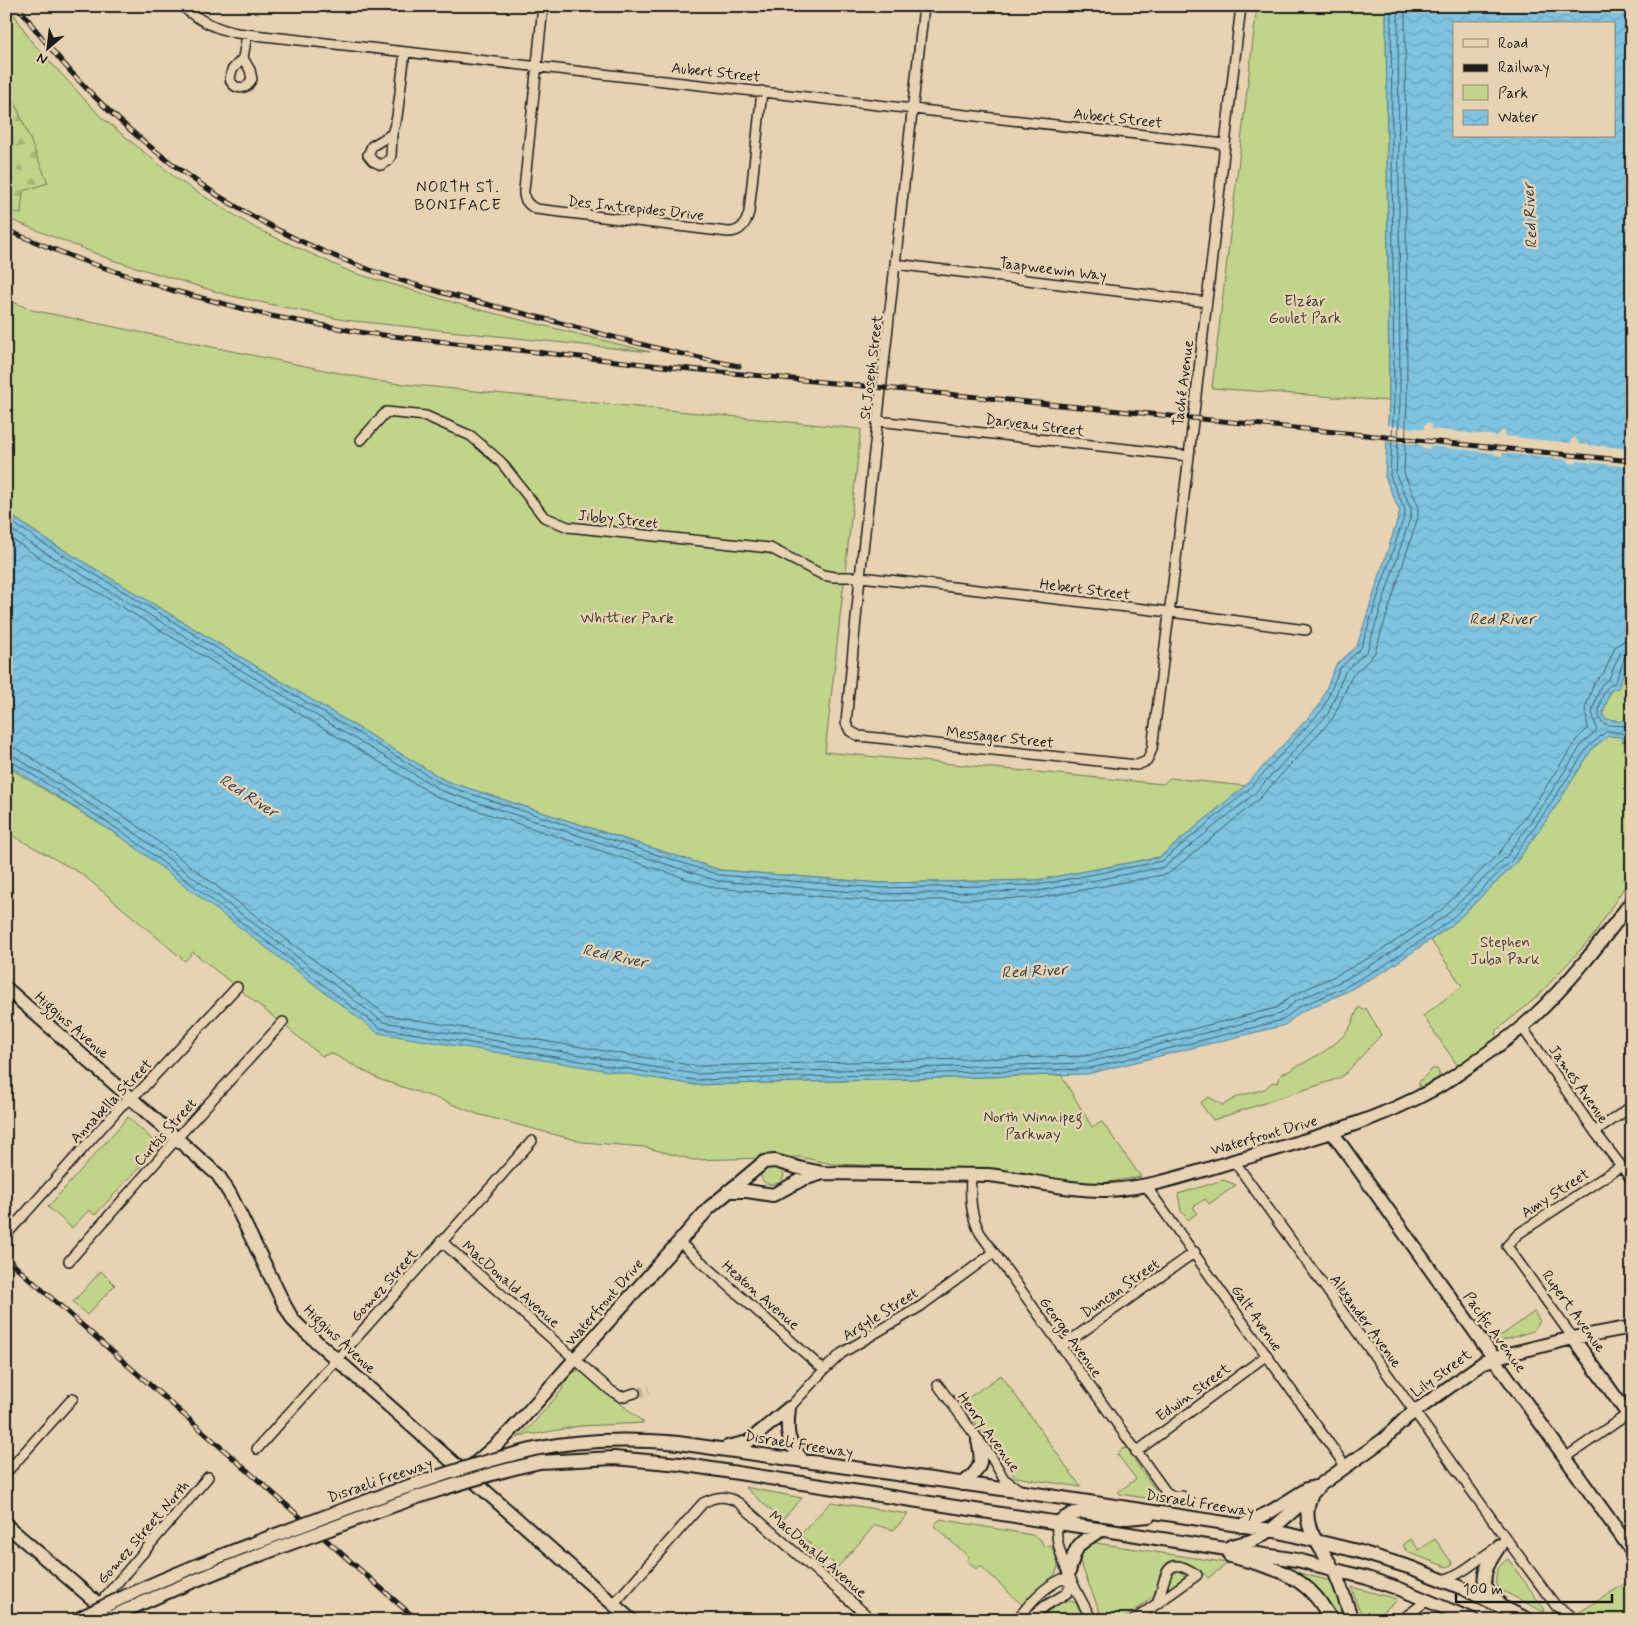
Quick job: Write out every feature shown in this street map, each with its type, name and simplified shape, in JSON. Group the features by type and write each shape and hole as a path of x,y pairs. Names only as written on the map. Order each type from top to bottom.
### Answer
{"main road":[{"name":"Waterfront Drive","path":"470,1477 709,1208 766,1161 823,1173 1009,1177 1065,1188 1110,1190 1146,1186 1332,1132 1398,1106 1438,1087 1522,1027 1572,976 1632,901"},
{"name":"Higgins Avenue","path":"6,988 132,1097 222,1180 284,1306 293,1320 631,1620"},
{"name":"Pacific Avenue","path":"1332,1132 1632,1551"},
{"path":"778,1162 784,1166 788,1174 788,1183 783,1190"},
{"path":"758,1166 754,1172 754,1181 756,1187 763,1193"},
{"name":"Waterfront Drive","path":"728,1191 747,1191 773,1195 803,1180 823,1173"},
{"name":"Lily Street","path":"1225,1548 1251,1541 1271,1530 1346,1466 1383,1440 1415,1412 1484,1362 1493,1358 1573,1338 1632,1326"},
{"name":"Rupert Avenue","path":"1573,1338 1630,1417"},
{"path":"722,1448 748,1442 789,1408"},
{"path":"789,1408 787,1434 803,1461"},
{"name":"Disraeli Freeway","path":"76,1620 132,1593 240,1548 364,1502 492,1460 535,1449 571,1443 625,1440 722,1448 1271,1530 1379,1557 1443,1580 1529,1620"},
{"path":"962,1484 975,1474 980,1465 981,1451 978,1441"},
{"name":"Disraeli Freeway","path":"106,1620 138,1604 248,1559 370,1514 502,1470 540,1462 614,1458 648,1460 1297,1560 1384,1584 1428,1600 1473,1620"},
{"name":"Lily Street","path":"1241,1526 1270,1512 1307,1489 1316,1490"},
{"path":"1316,1490 1306,1513 1309,1528 1333,1569 1352,1620"},
{"path":"1058,1522 1072,1514 1082,1512 1127,1518 1166,1514"},
{"path":"6,1525 116,1620"},
{"path":"1070,1577 1073,1556 1082,1540 1103,1529"},
{"path":"1172,1540 1265,1565 1284,1572 1316,1596 1332,1620"},
{"path":"1504,1543 1488,1563 1485,1583 1487,1591 1507,1609"}],"street":[{"name":"Aubert Street","path":"182,6 204,22 229,32 1225,144"},
{"path":"537,66 544,6"},
{"name":"St Joseph Street","path":"850,731 846,722 860,577 924,6"},
{"name":"Taché Avenue","path":"1148,761 1152,749 1170,612 1241,6"},
{"path":"244,58 247,34"},
{"path":"392,134 397,117 404,52"},
{"name":"Des Intrepides Drive","path":"537,66 524,196 528,204 546,212 728,232 733,232 743,227 747,218 762,91"},
{"name":"Taapweewin Way","path":"895,264 1207,302"},
{"name":"Jibby Street","path":"361,440 386,412 426,416 471,436 501,462 544,517 568,527 770,548 823,575 860,577"},
{"name":"Darveau Street","path":"878,421 1189,456"},
{"name":"Hebert Street","path":"860,577 1170,612 1306,630"},
{"name":"Messager Street","path":"850,731 859,736 1132,765 1141,765 1148,761"},
{"name":"Annabella Street","path":"6,1235 121,1106 143,1088 237,987"},
{"name":"Curtis Street","path":"69,1261 283,1022"},
{"name":"James Avenue","path":"1522,1027 1595,1132 1632,1180"},
{"path":"1595,1132 1632,1106"},
{"name":"Gomez Street","path":"257,1449 532,1141"},
{"name":"Alexander Avenue","path":"1234,1161 1415,1412 1504,1543 1556,1606 1569,1614"},
{"name":"Amy Street","path":"1506,1246 1518,1234 1621,1166"},
{"name":"George Avenue","path":"971,1175 970,1198 973,1216 980,1233 993,1253 1166,1492 1173,1496 1182,1496"},
{"name":"Galt Avenue","path":"1146,1186 1195,1252 1346,1466"},
{"name":"MacDonald Avenue","path":"441,1241 610,1390 622,1397 635,1393"},
{"name":"Heaton Avenue","path":"678,1242 824,1370"},
{"name":"Rupert Avenue","path":"1506,1246 1573,1338"},
{"name":"Duncan Street","path":"1061,1347 1195,1252"},
{"name":"Argyle Street","path":"789,1408 842,1353 921,1306 993,1253"},
{"name":"Edwin Street","path":"1136,1452 1267,1355"},
{"name":"Henry Avenue","path":"938,1385 992,1458 1004,1479 1023,1492"},
{"path":"6,1473 73,1398"},
{"path":"1565,1458 1630,1417"},
{"name":"Gomez Street North","path":"99,1604 208,1477"},
{"name":"MacDonald Avenue","path":"613,1605 703,1503 720,1496 730,1498 739,1503 872,1620"},
{"path":"1058,1522 1056,1527 1057,1543 1070,1577 1092,1620"},
{"path":"1443,1580 1456,1576 1480,1557 1504,1543"},
{"path":"1134,1620 1158,1603 1173,1592 1197,1575 1185,1566 1176,1565 1168,1569 1158,1603"},
{"path":"1017,1620 1031,1602 1052,1583 1070,1577"},
{"path":"1028,1620 1045,1606 1067,1593 1070,1577"},
{"path":"1401,1620 1428,1600"}],"green space":[{"path":"6,6 9,6 31,41 100,116 178,180 257,229 351,272 465,306 650,352 344,320 227,295 112,260 6,218"},
{"name":"Elzéar Goulet Park","path":"1257,6 1386,6 1389,401 1212,388"},
{"path":"6,81 48,183 23,191 21,214 6,209"},
{"name":"Whittier Park","path":"6,299 32,310 383,382 861,429 825,752 1163,784 1170,778 1245,786 1160,857 1038,880 880,883 720,870 446,781 44,538 6,512"},
{"name":"Stephen Juba Park","path":"1632,652 1632,875 1593,936 1536,998 1497,1030 1496,1038 1458,1066 1423,1016 1462,986 1430,939 1451,926 1515,864 1554,809 1592,749 1610,691"},
{"name":"North Winnipeg Parkway","path":"6,766 124,839 695,1085 1061,1075 1092,1127 1102,1122 1141,1177 1089,1185 1050,1180 1002,1170 832,1164 800,1157 694,1160 644,1147 583,1142 477,1114 381,1080 331,1053 322,1056 193,952 185,961 82,874 6,832"},
{"path":"1359,1007 1363,1010 1366,1008 1381,1035 1340,1078 1213,1120 1200,1103 1209,1097 1223,1105 1239,1096 1265,1089 1272,1082 1278,1083 1281,1074 1321,1054 1343,1036 1349,1029"},
{"path":"1432,1069 1439,1071 1439,1077 1422,1087 1419,1086 1419,1082"},
{"path":"128,1117 159,1146 95,1215 89,1210 72,1228 48,1207"},
{"path":"769,1167 776,1167 782,1171 784,1176 781,1182 768,1184 763,1181 761,1174"},
{"path":"1223,1180 1236,1185 1209,1204 1205,1199 1193,1207 1197,1213 1188,1220 1181,1211 1178,1194"},
{"path":"101,1271 115,1285 87,1315 73,1302"},
{"path":"1534,1312 1540,1321 1533,1331 1498,1342 1495,1336 1502,1335"},
{"path":"577,1371 584,1373 644,1423 580,1426 536,1434 529,1433 517,1438 531,1426 562,1390 564,1382 572,1373"},
{"path":"1001,1375 1081,1487 1015,1477 961,1403"},
{"path":"1127,1448 1145,1476 1161,1495 1171,1499 1185,1497 1190,1505 1120,1494 1118,1492 1136,1479 1117,1454 1122,1449"},
{"path":"745,1487 802,1498 782,1520"},
{"path":"831,1502 908,1514 894,1530 875,1525 838,1567 800,1535"},
{"path":"940,1519 1032,1535 1041,1540 1044,1547 1051,1545 1058,1564 1057,1569 1050,1581 1022,1605 980,1565 976,1569 967,1560 969,1557 934,1526"},
{"path":"1411,1539 1419,1550 1435,1539 1453,1564 1447,1567 1407,1552 1403,1545"},
{"path":"1096,1543 1228,1563 1208,1578 1198,1569 1185,1562 1172,1560 1166,1563 1162,1569 1157,1589 1150,1599 1122,1619 1103,1620 1079,1559 1085,1548"},
{"path":"1508,1559 1545,1610 1544,1612 1499,1589 1496,1580 1498,1568"},
{"path":"1176,1570 1182,1572 1184,1580 1168,1590 1170,1575"},
{"path":"1299,1573 1331,1581 1347,1620 1341,1620 1328,1601"},
{"path":"1632,1579 1632,1619 1563,1620 1551,1615 1552,1612 1568,1618 1572,1617"},
{"path":"1352,1587 1396,1599 1397,1601 1372,1619 1360,1611"},
{"path":"1068,1600 1076,1603 1085,1620 1035,1620 1061,1601"}],"water":[{"name":"Red River","path":"1386,6 1632,6 1632,652 1618,688 1610,691 1603,713 1605,719 1618,722 1627,719 1632,722 1632,739 1622,742 1621,737 1608,736 1592,749 1554,809 1515,864 1451,926 1386,970 1346,992 1301,1012 1285,1025 1087,1074 695,1085 378,1033 124,839 6,764 6,512 44,538 446,781 720,870 880,883 1038,880 1160,857 1245,786 1319,706 1336,665 1357,646 1400,512 1385,477 1389,401"}],"pier":[{"path":"1429,422 1432,429 1497,436 1502,430 1505,436 1571,443 1571,440 1575,437 1579,444 1632,449 1632,467 1577,461 1576,464 1569,463 1569,460 1503,453 1502,456 1495,455 1495,453 1430,446 1429,449 1422,448 1422,445 1384,441 1385,425 1424,429 1424,425"}],"tunnel":[{"path":"635,1393 649,1390"}],"railway":[{"path":"18,6 53,51 90,93 131,131 175,166 221,197 270,226 320,250 415,285 642,344 739,366"},
{"path":"6,230 78,259 171,290 271,316 365,333 670,367 1632,461"},
{"path":"6,1258 417,1620"}],"district":[{"name":"NORTH ST. BONIFACE","path":"458,195"}]}
